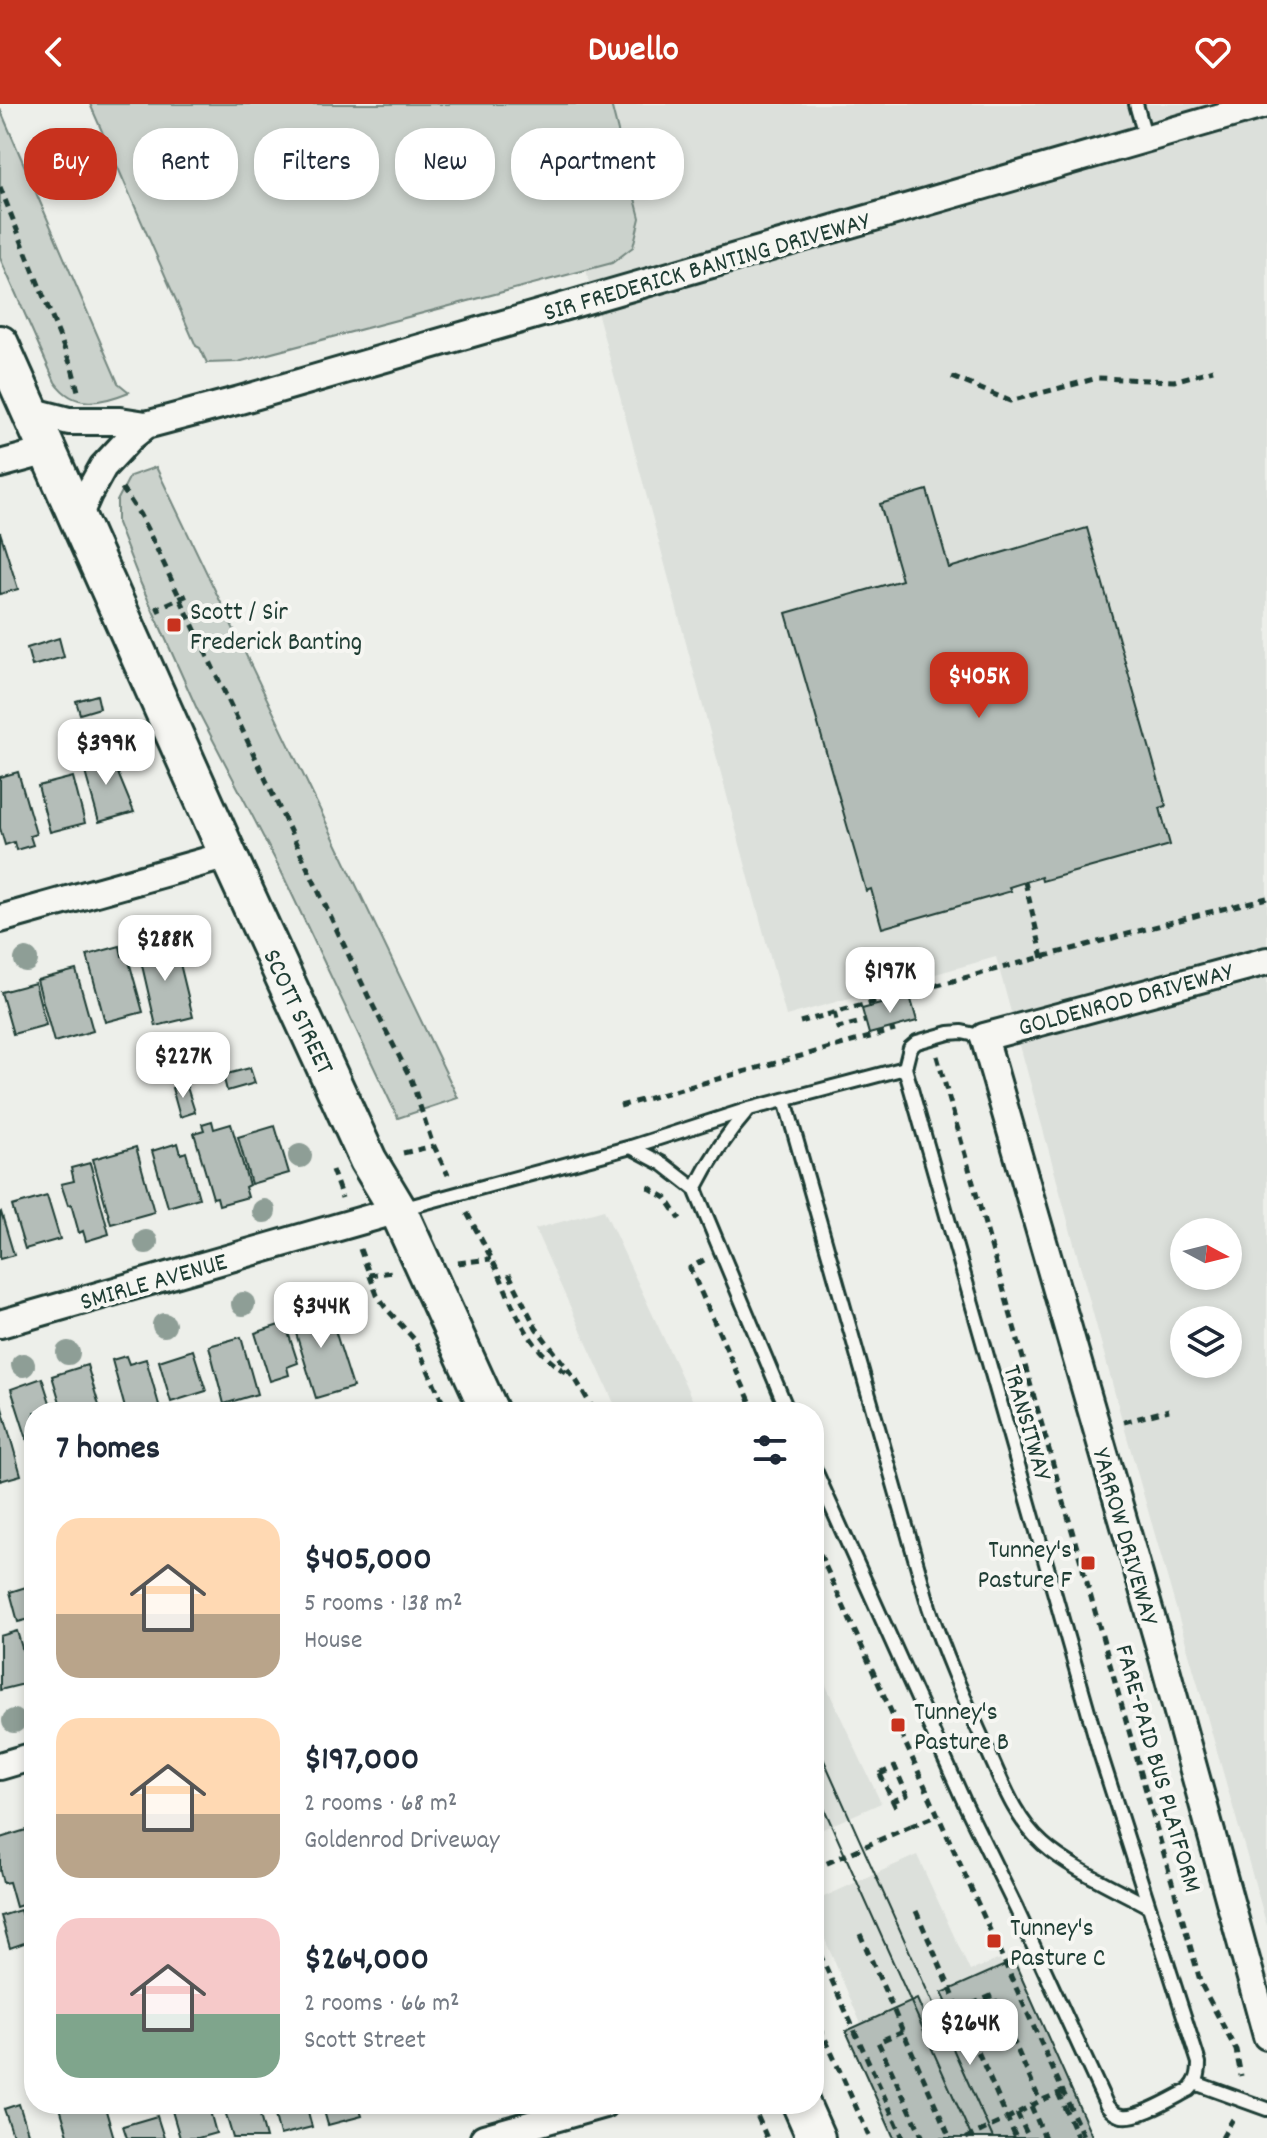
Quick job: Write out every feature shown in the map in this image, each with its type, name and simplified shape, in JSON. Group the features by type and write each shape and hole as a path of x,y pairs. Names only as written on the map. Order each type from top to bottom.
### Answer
{"main road":[{"name":"SCOTT STREET","path":"0,344 228,855 368,1160 398,1210 485,1402"},
{"path":"805,2114 816,2138"}],"street":[{"name":"SIR FREDERICK BANTING DRIVEWAY","path":"30,411 69,421 120,421 146,425 1266,104"},
{"name":"SIR FREDERICK BANTING DRIVEWAY","path":"77,519 103,467 146,425"},
{"path":"0,464 48,451"},
{"path":"0,919 228,855"},
{"name":"GOLDENROD DRIVEWAY","path":"984,1037 1267,961"},
{"name":"YARROW DRIVEWAY","path":"984,1037 1163,1658 1267,2036"},
{"name":"SMIRLE AVENUE","path":"0,1324 398,1210"},
{"path":"0,1766 24,1759"},
{"path":"484,2138 569,2114"}],"lane":[{"path":"1136,104 1146,139"},
{"path":"398,1210 631,1147 749,1109 905,1068 910,1048 917,1042 962,1032 984,1037"},
{"name":"TRANSITWAY","path":"905,1068 1100,1753 1199,2063 1195,2083"},
{"path":"785,1100 929,1607 964,1699 1011,1801 1026,1826 1061,1858 1148,1906"},
{"path":"695,1189 721,1143 749,1109"},
{"path":"631,1147 663,1164 695,1189 784,1402"},
{"path":"824,1490 966,1806 1107,2106 1113,2113 1134,2116 1189,2090 1195,2083 1267,2109"}],"path":[{"path":"0,187 72,368 79,394"},
{"path":"952,377 1010,401 1098,378 1174,381 1213,370"},
{"path":"122,488 154,543 357,973 402,1060 418,1095 437,1155"},
{"path":"164,621 158,608 190,594"},
{"path":"1025,882 1043,958"},
{"path":"800,1022 1267,898"},
{"path":"834,1012 838,1028 865,1021"},
{"path":"620,1106 894,1029 928,1022 932,1038"},
{"name":"FARE-PAID BUS PLATFORM","path":"932,1038 1201,1984 1236,2050 1241,2078 1239,2099 1235,2115 1222,2138"},
{"path":"648,1187 666,1198 682,1221"},
{"path":"484,1245 517,1317 541,1352 569,1374"},
{"path":"695,1248 701,1262"},
{"path":"721,1252 690,1268 750,1402"},
{"path":"363,1256 377,1295 414,1339 442,1402"},
{"path":"480,1261 491,1259"},
{"path":"369,1275 387,1273"},
{"path":"509,1274 536,1328 590,1402"},
{"path":"1116,1424 1169,1410"},
{"path":"824,1563 1081,2138"},
{"path":"891,1802 907,1795 895,1767 880,1774 897,1810"},
{"path":"824,1865 938,1815"},
{"path":"916,1911 1016,2138"},
{"path":"860,1934 950,2138"},
{"path":"824,1963 903,2138"},
{"path":"959,2010 993,1995 1040,2101"},
{"path":"903,2031 878,2042 923,2138"},
{"path":"824,2036 870,2138"},
{"path":"966,2138 1071,2088"},
{"path":"1031,2106 1045,2138"},
{"path":"1017,2113 1029,2138"},
{"path":"756,2114 767,2138"}],"shaded area":[{"path":"90,104 1267,104 1267,1926 1121,1416 996,957 786,1016 586,270 377,200 379,128 254,128 254,159 238,154 238,128 162,128"},
{"path":"90,104 611,104 617,128 511,128 511,200 635,200 640,218 633,247 612,263 238,362 207,363 196,346 117,166 117,128 101,128"},
{"path":"0,109 24,165 24,200 39,200 118,383 129,392 89,402 71,397 63,391 55,382 0,258"},
{"path":"156,467 458,1098 398,1118 281,871 197,709 117,523 117,501 130,476"},
{"path":"604,1210 693,1402 613,1402 535,1229"},
{"path":"824,1681 881,1803 824,1829"},
{"path":"917,1855 970,1971 1000,1959 1074,2138 892,2138 846,2031 861,2024 824,1937 824,1897"}],"building":[{"path":"927,490 949,568 1087,528 1166,806 1160,808 1170,845 1042,881 1041,877 1009,887 1011,891 882,928 871,889 866,891 786,613 902,580 880,504"},
{"path":"0,532 18,589 0,594"},
{"path":"59,638 64,657 32,666 27,648"},
{"path":"97,695 100,708 80,714 76,701"},
{"path":"108,749 134,812 99,822 81,758"},
{"path":"18,772 36,834 30,836 33,845 16,850 14,842 5,845 0,828 0,777"},
{"path":"73,777 85,823 50,832 38,786"},
{"path":"174,939 193,1017 156,1026 138,948"},
{"path":"120,946 122,956 127,954 143,1012 105,1022 87,955"},
{"path":"76,970 93,1031 54,1042 37,980"},
{"path":"35,983 46,1025 13,1034 1,992"},
{"path":"910,996 917,1021 869,1034 862,1009"},
{"path":"250,1068 255,1083 227,1091 223,1075"},
{"path":"186,1084 195,1112 180,1117 172,1088"},
{"path":"212,1121 214,1129 231,1124 249,1185 245,1187 248,1197 219,1205 217,1197 213,1198 194,1133 204,1130 202,1124"},
{"path":"275,1126 289,1173 251,1184 238,1137"},
{"path":"178,1143 181,1154 186,1152 199,1198 168,1207 152,1151"},
{"path":"136,1147 154,1212 111,1224 93,1159"},
{"path":"90,1163 109,1234 86,1241 83,1231 79,1233 71,1204 68,1205 61,1184 74,1181 71,1168"},
{"path":"47,1196 60,1239 25,1249 12,1206"},
{"path":"0,1213 14,1255 0,1259"},
{"path":"326,1302 353,1387 316,1398 290,1314"},
{"path":"285,1323 298,1363 287,1367 289,1375 270,1381 255,1333"},
{"path":"241,1337 257,1394 223,1402 209,1346"},
{"path":"193,1350 206,1391 171,1402 159,1361"},
{"path":"126,1356 129,1364 146,1359 158,1402 123,1402 112,1360"},
{"path":"87,1365 98,1402 60,1402 52,1376"},
{"path":"42,1378 50,1402 24,1402 24,1430 11,1389"},
{"path":"0,1401 21,1475 0,1481"},
{"path":"24,1588 24,1620 18,1622 10,1592"},
{"path":"17,1631 24,1655 24,1684 0,1690 0,1636"},
{"path":"24,1831 24,1904 16,1907 9,1882 3,1883 0,1871 0,1838"},
{"path":"20,1910 24,1922 24,1943 10,1948 1,1916"},
{"path":"1014,1961 1093,2138 894,2138 846,2031 917,1999 932,2033 956,2022 942,1993"},
{"path":"19,2104 28,2133 14,2138 4,2109"},
{"path":"62,2114 107,2114 114,2138 69,2138"},
{"path":"173,2114 211,2114 216,2133 198,2138 180,2138"},
{"path":"226,2114 260,2114 266,2138 233,2138"},
{"path":"275,2114 309,2114 312,2127 280,2135"},
{"path":"325,2114 362,2116 328,2125"},
{"path":"157,2116 164,2138 127,2138 123,2126"}],"tram line":[{"path":"824,1760 993,2138"},
{"path":"824,1808 972,2138"}],"place":[{"name":"Scott / Sir Frederick Banting","path":"174,625"},
{"name":"Tunney's Pasture F","path":"1088,1563"},
{"name":"Tunney's Pasture B","path":"898,1725"},
{"name":"Tunney's Pasture C","path":"994,1941"}]}
